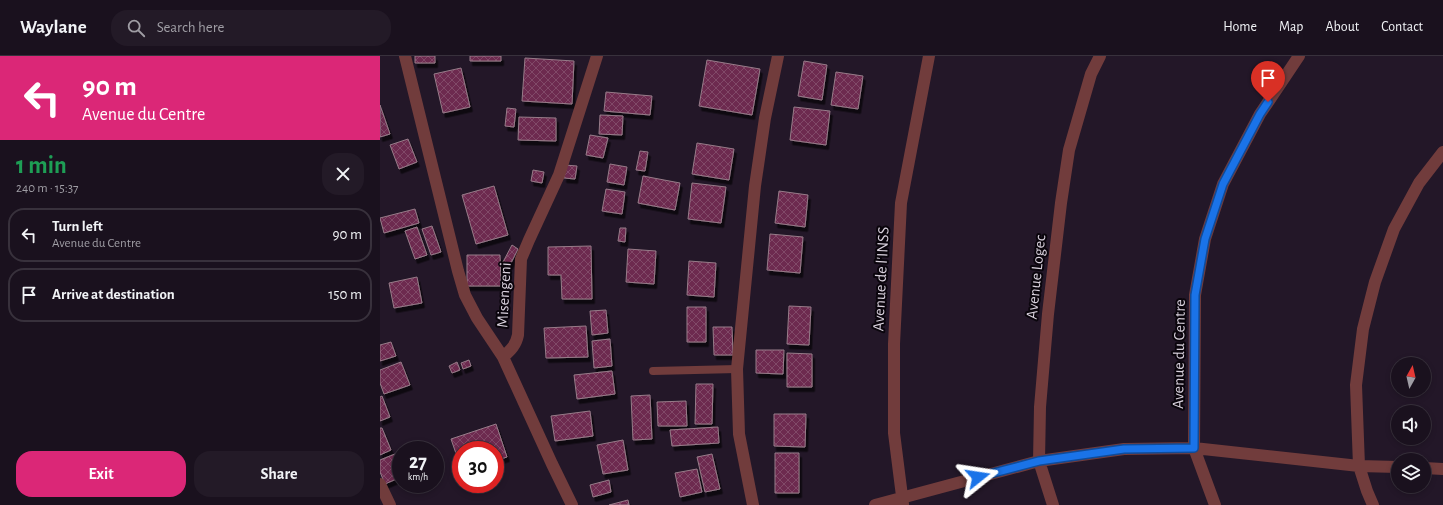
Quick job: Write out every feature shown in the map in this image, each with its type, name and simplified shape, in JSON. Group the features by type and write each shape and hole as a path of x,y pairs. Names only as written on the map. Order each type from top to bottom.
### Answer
{"street":[{"path":"405,56 465,295 477,318 503,357 572,505"},
{"name":"Misengeni","path":"503,357 513,348 518,335 521,259 559,175 597,56"},
{"path":"753,505 739,434 737,369 755,186 765,118 778,56"},
{"name":"Avenue de l'INSS","path":"902,501 894,433 894,344 901,211 929,56"},
{"name":"Avenue Logec","path":"1053,505 1039,461 1040,407 1048,314 1061,203 1069,150 1091,74 1100,56"},
{"name":"Avenue du Centre","path":"1215,505 1194,448 1195,295 1205,239 1223,184 1260,114 1300,56"},
{"path":"1373,505 1359,466 1356,385 1363,329 1375,282 1394,229 1419,183 1443,152"},
{"path":"875,505 902,501 1039,461 1124,449 1194,448 1359,466 1391,467"},
{"path":"1431,468 1443,469"},
{"path":"380,484 390,505"}],"lane":[{"path":"653,372 737,369"}],"building":[{"path":"415,56 435,56 435,63 415,63"},
{"path":"470,56 501,56 501,61 470,61"},
{"path":"525,58 574,61 572,104 522,101"},
{"path":"707,60 760,69 752,115 699,106"},
{"path":"804,61 827,65 822,100 798,96"},
{"path":"461,68 470,107 443,113 434,74"},
{"path":"836,72 863,76 858,109 831,105"},
{"path":"606,92 652,96 650,115 604,111"},
{"path":"380,105 390,134 380,137"},
{"path":"794,107 830,111 826,145 790,140"},
{"path":"507,108 516,109 514,127 505,126"},
{"path":"600,115 623,116 622,135 599,134"},
{"path":"519,117 556,118 556,141 518,140"},
{"path":"590,135 608,138 603,158 586,155"},
{"path":"408,139 417,162 399,169 390,145"},
{"path":"697,143 734,149 729,180 692,174"},
{"path":"640,151 648,152 645,171 636,170"},
{"path":"610,164 627,167 624,185 607,182"},
{"path":"565,165 577,166 575,179 564,178"},
{"path":"533,170 544,172 542,183 531,181"},
{"path":"643,176 680,183 675,210 638,203"},
{"path":"692,183 726,187 721,223 688,219"},
{"path":"494,186 508,235 476,244 462,195"},
{"path":"606,189 625,192 622,214 602,211"},
{"path":"779,191 808,195 805,227 775,223"},
{"path":"415,209 419,223 384,233 380,218"},
{"path":"432,226 441,252 431,255 422,229"},
{"path":"417,227 427,255 415,259 405,231"},
{"path":"620,228 626,228 625,242 618,241"},
{"path":"770,234 803,237 800,273 767,270"},
{"path":"512,245 518,249 510,265 503,262"},
{"path":"591,246 592,299 562,299 561,275 548,275 548,247"},
{"path":"628,249 656,251 654,284 626,282"},
{"path":"467,255 500,255 501,286 467,286"},
{"path":"689,261 716,263 714,297 687,295"},
{"path":"417,277 422,303 394,308 389,283"},
{"path":"789,306 811,307 809,345 787,344"},
{"path":"687,307 706,307 706,342 687,342"},
{"path":"606,310 608,333 592,335 590,311"},
{"path":"586,326 588,357 546,358 544,328"},
{"path":"713,327 732,327 733,355 714,355"},
{"path":"610,339 612,366 594,368 592,341"},
{"path":"391,342 396,356 380,361 380,345"},
{"path":"756,350 784,350 783,374 756,373"},
{"path":"787,353 812,354 812,387 787,387"},
{"path":"469,360 471,366 463,369 461,363"},
{"path":"401,362 410,385 384,394 380,383 380,370"},
{"path":"457,362 460,370 452,373 449,366"},
{"path":"612,371 615,394 577,399 574,375"},
{"path":"696,384 713,384 712,424 695,424"},
{"path":"650,395 652,439 633,440 631,396"},
{"path":"382,396 390,417 380,421 380,397"},
{"path":"686,401 687,426 658,426 657,402"},
{"path":"590,411 593,436 555,441 551,416"},
{"path":"774,414 806,414 805,447 774,446"},
{"path":"496,424 502,441 452,442 451,439"},
{"path":"718,427 719,443 672,446 670,430"},
{"path":"380,428 382,428 391,450 380,455"},
{"path":"623,440 628,470 603,474 597,445"},
{"path":"504,448 507,457 504,458"},
{"path":"775,453 799,453 799,493 775,493"},
{"path":"712,454 720,489 705,492 697,457"},
{"path":"392,455 392,481 385,484 380,472 380,460"},
{"path":"697,469 702,492 680,497 675,473"},
{"path":"609,480 611,492 593,497 590,485"},
{"path":"628,500 629,505 609,505"}],"route":[{"path":"978,477 1039,461 1124,449 1194,448 1195,295 1205,239 1223,184 1260,114 1268,102"}]}
